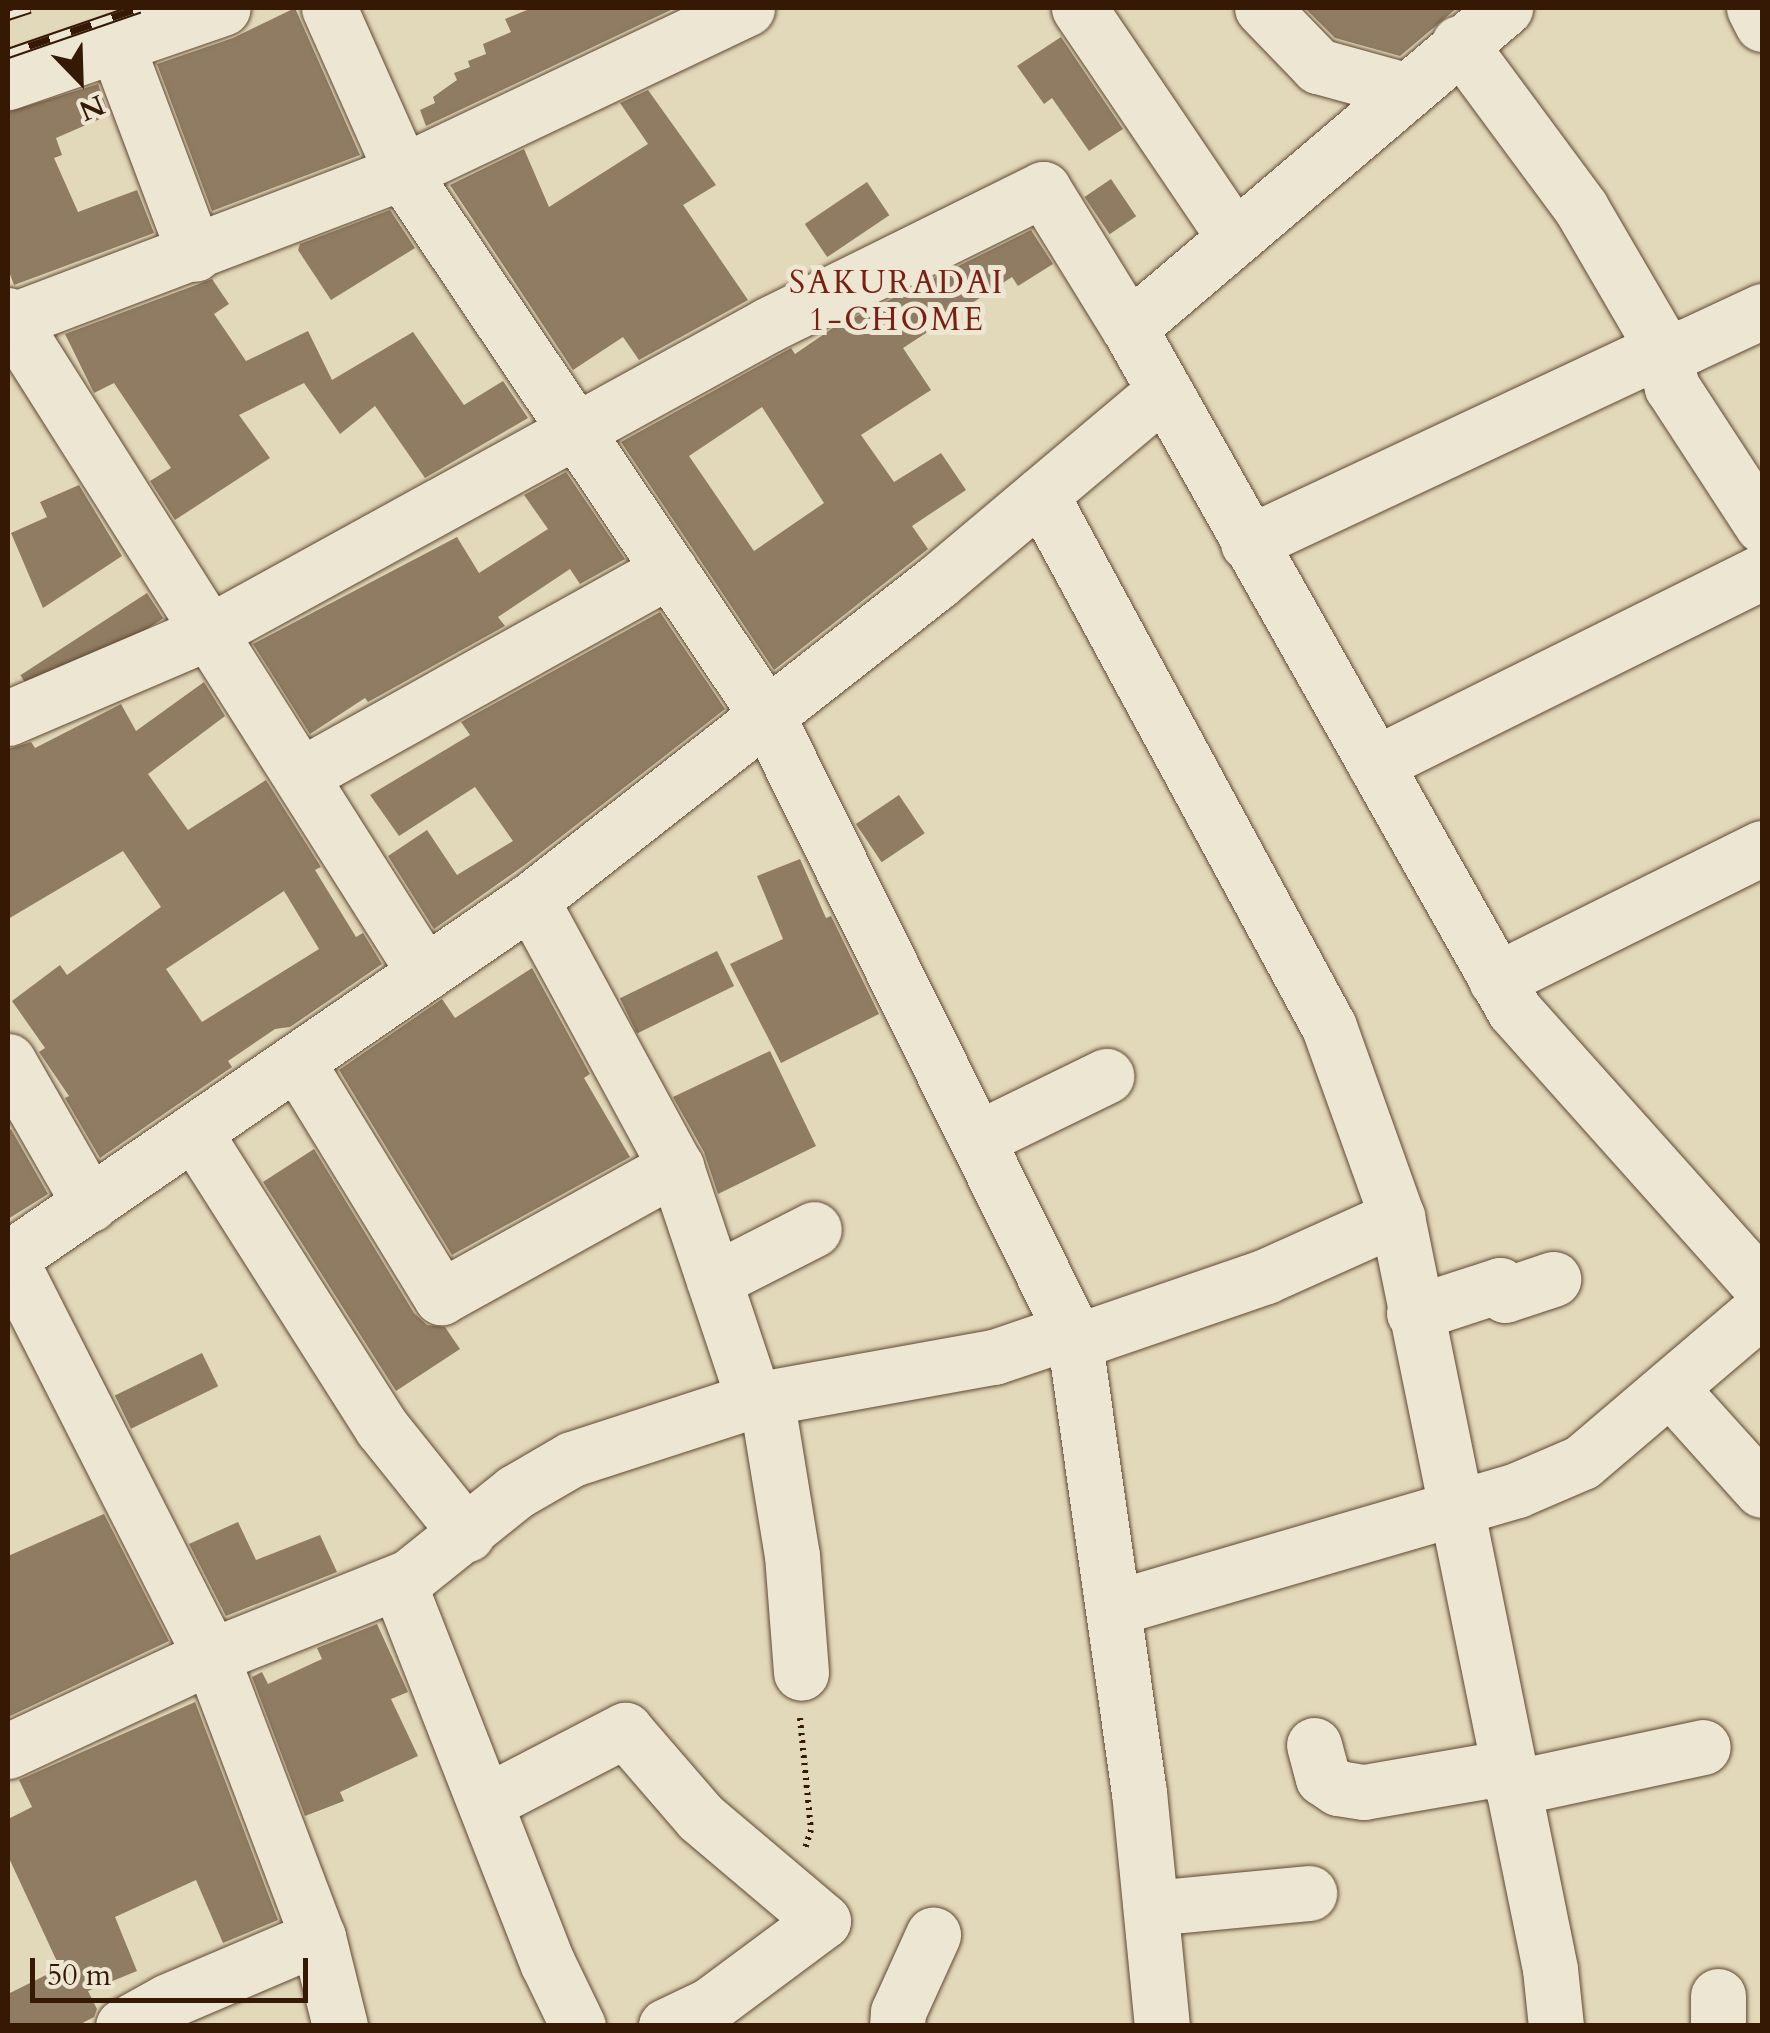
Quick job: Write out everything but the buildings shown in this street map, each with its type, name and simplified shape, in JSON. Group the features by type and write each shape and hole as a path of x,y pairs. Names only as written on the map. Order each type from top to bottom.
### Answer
{"street":[{"path":"8,82 224,8"},
{"path":"328,8 402,172 766,714 1074,1336 1114,1608 1162,2026"},
{"path":"425,973 8,319 195,254 402,172 747,8"},
{"path":"1078,8 1234,237"},
{"path":"1262,8 1318,66 1405,90"},
{"path":"1129,328 1459,43 1505,8"},
{"path":"1754,8 1762,24"},
{"path":"1459,43 1581,208 1663,348 1672,388 1762,525"},
{"path":"116,44 195,254"},
{"path":"8,718 210,631 768,324 1043,189 1129,328 1514,1010 1762,1287"},
{"path":"1248,542 1663,348 1686,346 1762,311"},
{"path":"340,2026 318,1936 211,1656 8,1259 531,900 937,582 1164,391"},
{"path":"1040,495 1329,1027 1397,1217 1550,1969 1556,2026"},
{"path":"301,775 670,570"},
{"path":"1375,764 1762,572"},
{"path":"1496,980 1762,848"},
{"path":"531,900 676,1167 760,1399 792,1555 802,1673"},
{"path":"8,1061 90,1204"},
{"path":"297,1062 441,1296 676,1167"},
{"path":"976,1139 1106,1076"},
{"path":"194,1132 382,1428 467,1534"},
{"path":"8,1752 211,1656 398,1582 467,1534 515,1492 572,1458 760,1399 919,1372 1074,1336 1089,1337 1200,1301 1397,1217"},
{"path":"714,1280 814,1228"},
{"path":"1414,1314 1500,1285 1505,1296 1553,1279"},
{"path":"1114,1608 1453,1505 1516,1490 1582,1462 1762,1310"},
{"path":"1670,1388 1762,1490"},
{"path":"398,1582 548,1964 578,2026"},
{"path":"486,1802 625,1730 700,1817 823,1921 710,2005 666,2026"},
{"path":"1314,1745 1323,1778 1338,1788 1364,1792 1510,1777 1703,1747"},
{"path":"1151,1908 1309,1893"},
{"path":"897,2026 898,2012 933,1934"},
{"path":"123,2026 168,2001 318,1936"}],"path":[{"path":"780,1885 809,1843 812,1830 805,1743 796,1704 802,1673"}],"railway":[{"path":"8,15 30,8"},
{"path":"8,53 139,8"}],"district":[{"name":"SAKURADAI 1-CHOME","path":"897,302"}]}
